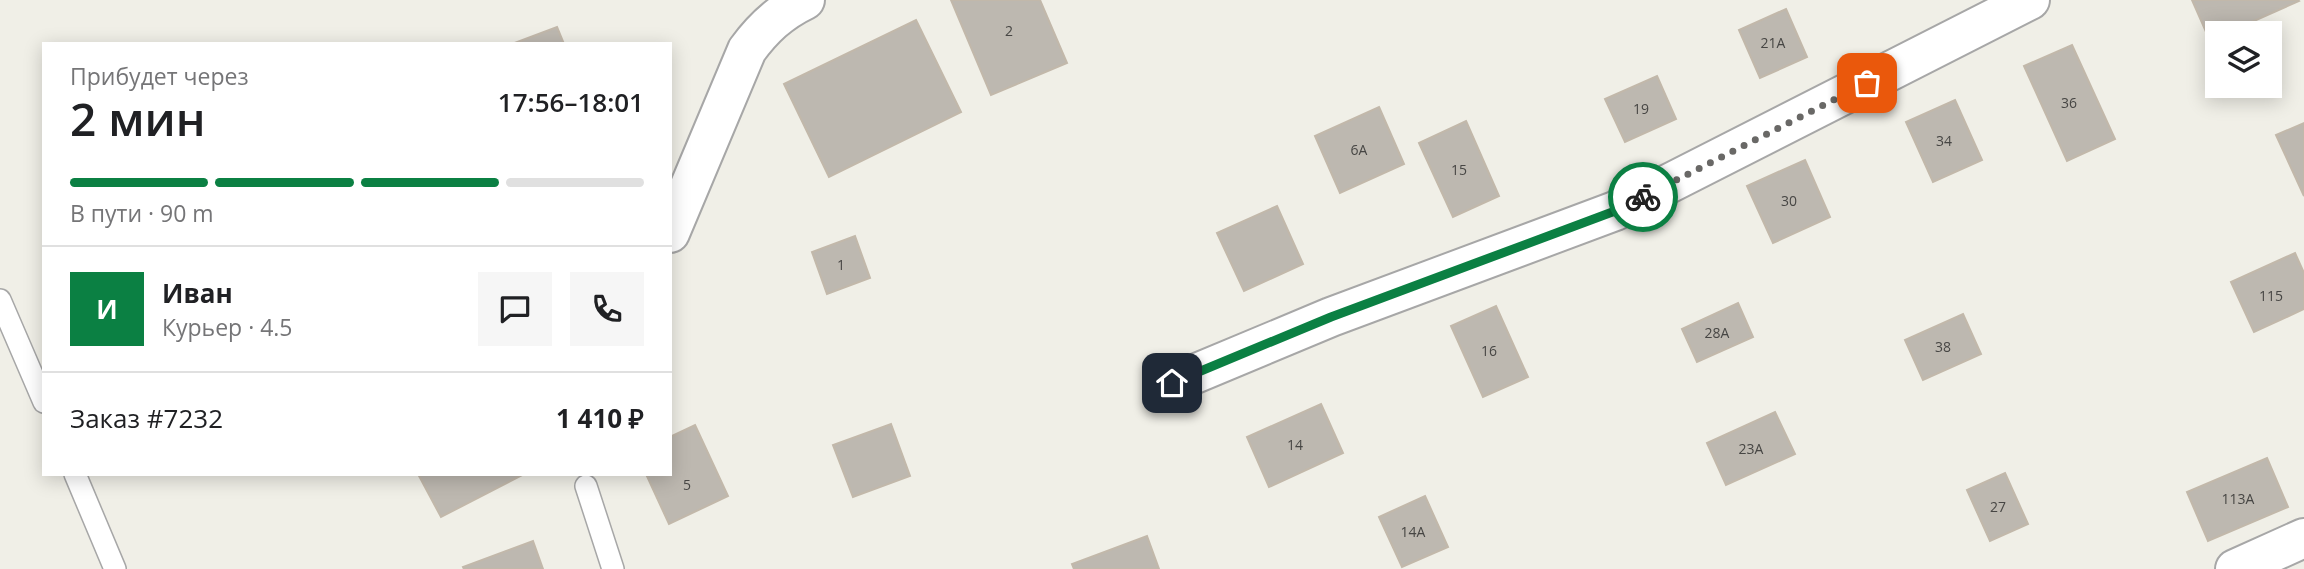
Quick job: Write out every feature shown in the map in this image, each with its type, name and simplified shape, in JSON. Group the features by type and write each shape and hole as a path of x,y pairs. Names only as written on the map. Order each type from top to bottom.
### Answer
{"street":[{"path":"672,228 747,50 763,29 787,8 805,0"},
{"path":"1172,383 1331,317 1615,211 2030,0"},
{"path":"2235,569 2304,538"}],"lane":[{"path":"0,300 42,397"},
{"path":"76,476 116,569"},
{"path":"586,486 613,569"}],"building":[{"path":"951,0 1040,0 1067,63 991,95"},
{"path":"2192,0 2299,1 2254,21 2205,21 2205,30"},
{"path":"1786,9 1807,57 1760,78 1739,30"},
{"path":"916,20 961,112 829,177 784,84"},
{"path":"557,27 563,42 517,42"},
{"path":"2072,45 2115,139 2067,161 2024,66"},
{"path":"1657,76 1676,119 1625,142 1605,99"},
{"path":"1955,100 1982,160 1933,182 1906,122"},
{"path":"1379,107 1404,164 1340,193 1315,136"},
{"path":"1466,121 1499,196 1453,217 1419,143"},
{"path":"2304,123 2304,196 2276,135"},
{"path":"1805,160 1830,217 1773,243 1747,186"},
{"path":"1277,206 1303,264 1244,291 1217,233"},
{"path":"855,236 870,278 827,294 812,252"},
{"path":"2295,253 2304,273 2304,309 2254,332 2231,282"},
{"path":"1738,303 1753,337 1697,362 1682,329"},
{"path":"1496,306 1528,377 1483,397 1451,326"},
{"path":"1963,314 1981,354 1923,380 1905,340"},
{"path":"1321,404 1343,453 1269,487 1247,437"},
{"path":"1775,412 1795,454 1726,485 1707,443"},
{"path":"891,424 910,476 853,497 833,445"},
{"path":"695,425 728,496 669,524 647,476 672,476 672,436"},
{"path":"2267,458 2288,507 2208,541 2187,492"},
{"path":"2005,473 2028,524 1990,541 1967,490"},
{"path":"419,476 520,476 441,517"},
{"path":"1425,496 1448,547 1402,567 1379,517"},
{"path":"1147,536 1159,569 1074,569 1072,564"},
{"path":"533,541 543,569 463,567"}],"way so far":[{"path":"1643,197 1867,83"}],"route":[{"path":"1172,383 1331,317 1615,211 1643,197"}]}
